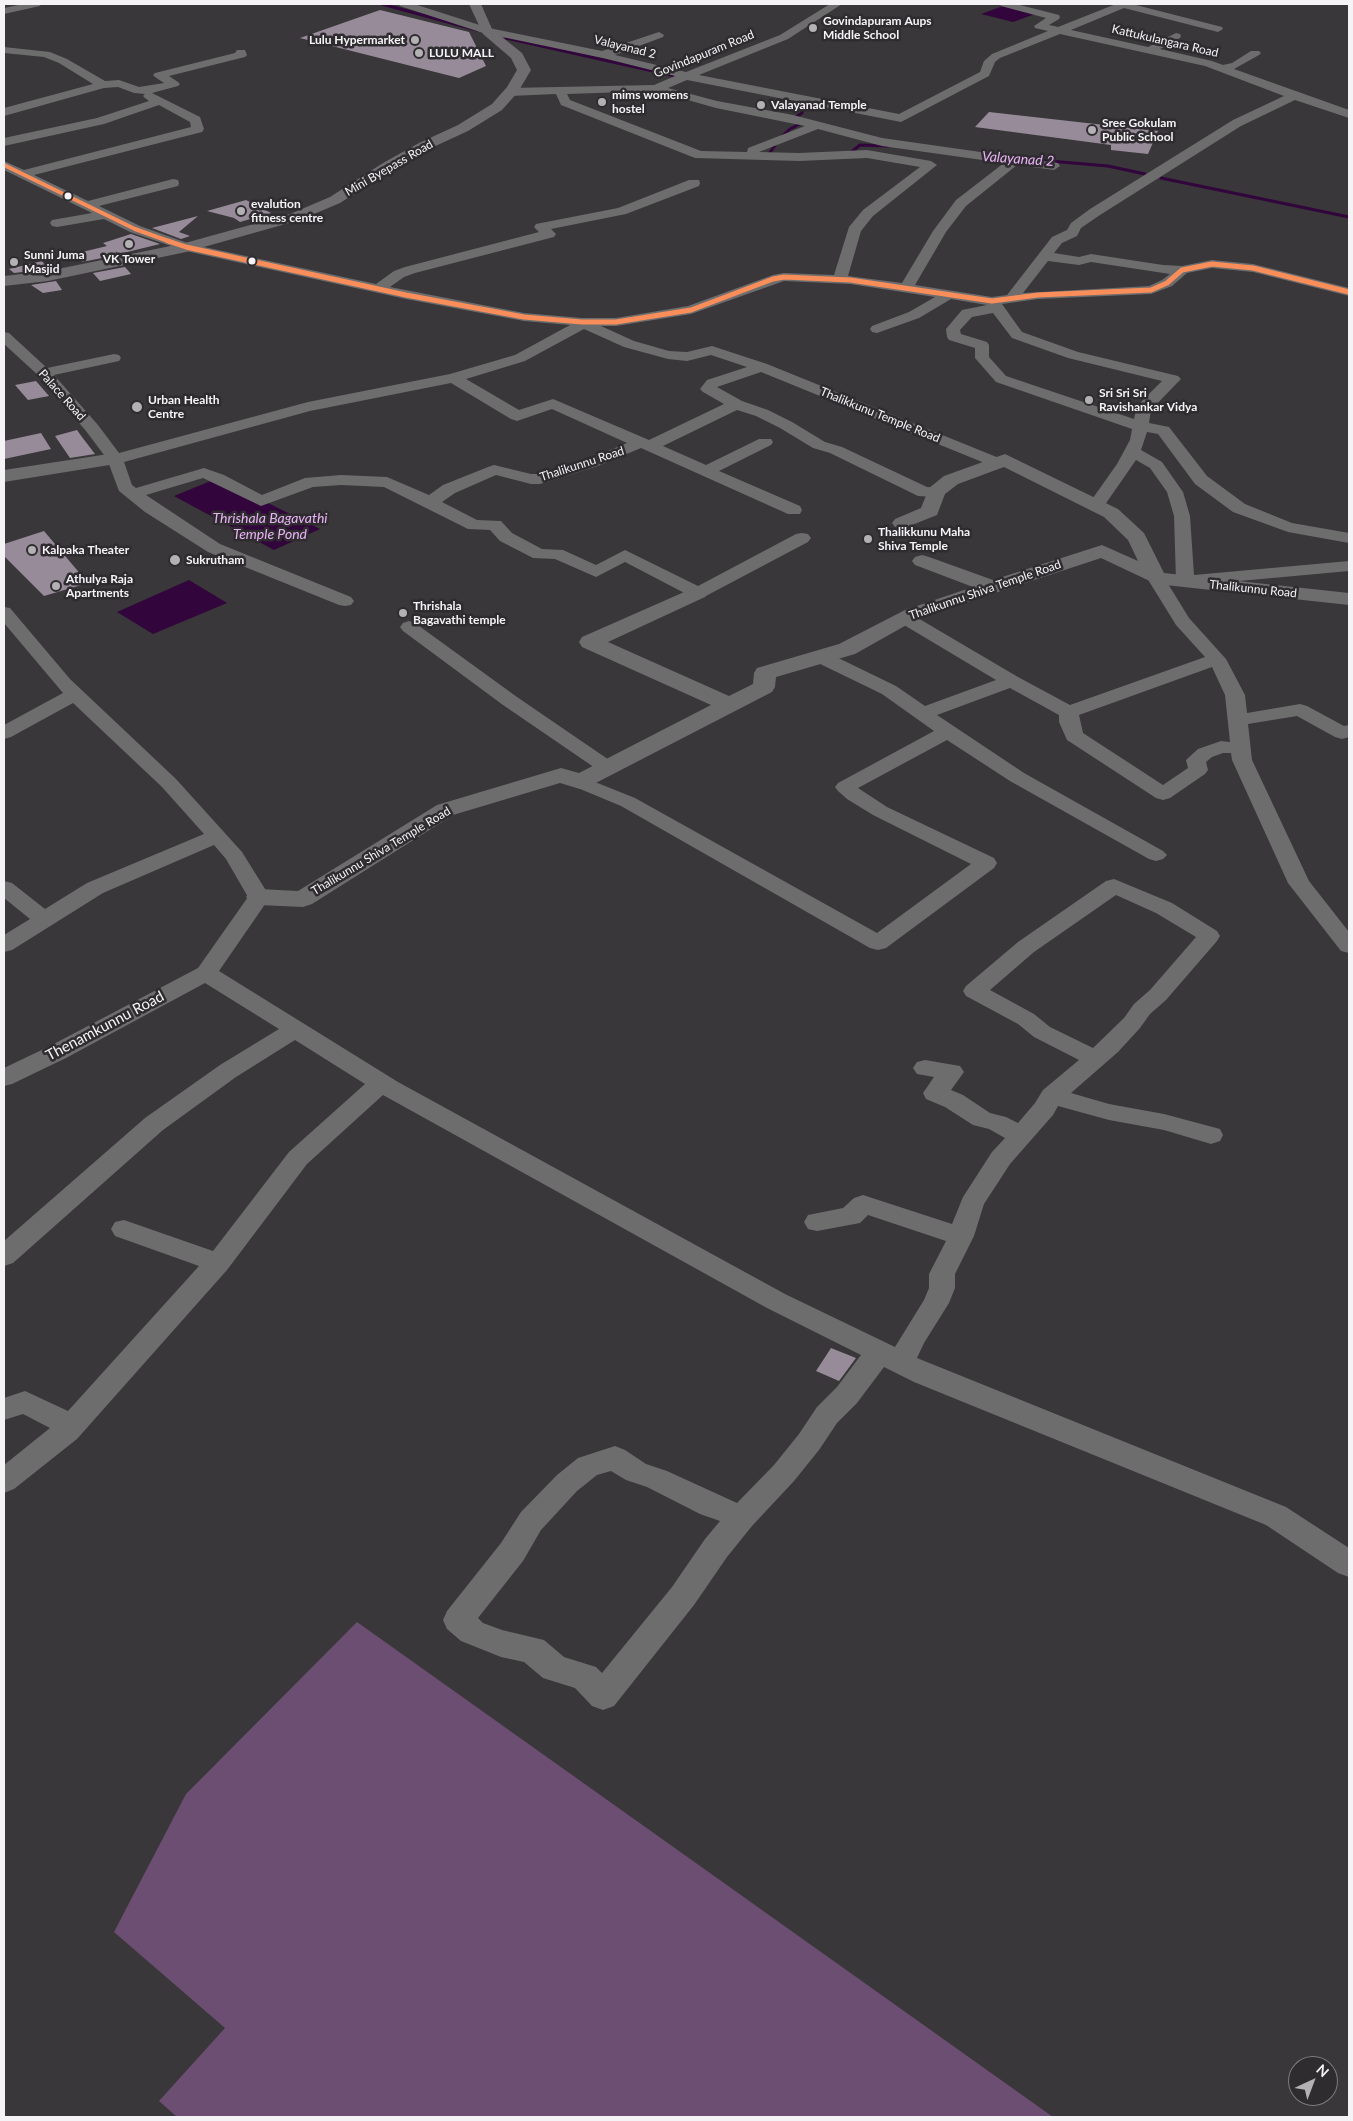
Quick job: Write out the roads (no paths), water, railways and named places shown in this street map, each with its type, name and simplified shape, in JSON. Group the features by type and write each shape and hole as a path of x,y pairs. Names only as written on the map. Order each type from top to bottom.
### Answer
{"main road":[{"name":"Mini Byepass Road","path":"4,281 48,276 186,247 295,217 335,200 388,166 463,128 497,107 510,92 524,70 518,56 488,30 475,4"}],"street":[{"path":"4,12 36,4"},
{"name":"Valayanad 2","path":"404,4 488,30 603,55 687,76 900,118 985,74 990,61 996,56 1059,31"},
{"name":"Govindapuram Road","path":"510,92 656,88 784,37 837,4"},
{"name":"Kattukulangara Road","path":"1005,4 1055,17 1039,26 1208,63 1294,96 1349,114"},
{"path":"1059,31 1124,4 1218,29"},
{"path":"603,55 659,35"},
{"path":"1148,51 1176,36"},
{"path":"4,50 46,54 103,85"},
{"path":"138,90 151,90 174,84 160,75 242,55 242,52"},
{"path":"1222,69 1236,65 1255,53"},
{"path":"44,65 62,61"},
{"path":"4,112 103,85 119,84 138,90 196,120 198,129 23,174"},
{"path":"656,88 716,104 882,142 1054,166"},
{"path":"560,91 564,102 699,155 799,157 868,154 932,165"},
{"path":"1010,300 1057,240 1072,233 1076,226 1095,212 1237,123 1294,96"},
{"path":"4,142 100,120 160,101"},
{"path":"741,155 818,126"},
{"path":"63,128 78,136"},
{"path":"93,144 108,153"},
{"path":"840,280 854,230 868,213 949,151"},
{"path":"906,288 940,231 961,203 1014,161"},
{"path":"4,165 156,238 186,247 406,295 506,314 583,323 616,322 691,310 778,278 840,280 906,288 994,305 1017,335 1073,355 1173,379 1143,409 1138,440 1125,465 1096,505"},
{"path":"88,205 174,184"},
{"path":"380,288 399,274 410,270 549,234 541,227 621,211 694,184"},
{"path":"57,223 105,215"},
{"path":"1045,256 1079,261 1091,258 1163,269 1182,270 1212,264 1253,268 1333,286 1349,292"},
{"path":"1182,270 1167,284 1151,290 1038,295 1010,300 967,313 953,329 954,337 982,345 982,358 1002,379 1140,426 1163,430 1201,480 1239,508 1288,527 1349,538"},
{"path":"1333,286 1349,277"},
{"path":"877,329 914,315 948,295"},
{"path":"583,323 629,344 668,355 687,356 712,350 762,367"},
{"path":"4,476 116,459 308,407 453,378 520,358 583,323"},
{"name":"Palace Road","path":"4,336 44,373 92,428 116,459 125,487 133,494"},
{"path":"44,373 114,358"},
{"path":"762,367 712,383 708,389 736,404 762,413 819,444 836,450 924,492 936,492"},
{"name":"Thalikkunu Temple Road","path":"762,367 998,463"},
{"path":"453,378 517,416 553,404 794,510"},
{"name":"Thalikunnu Road","path":"430,502 449,489 494,470 531,479 540,479 592,463 631,447 644,444 736,404"},
{"path":"706,471 765,442"},
{"path":"1132,451 1156,466 1175,492 1182,516 1185,581 1349,566"},
{"path":"902,522 930,511 936,492 951,480 1005,460 1111,513 1137,537 1156,578 1182,621 1217,659 1235,694 1242,760 1299,883 1349,946"},
{"path":"133,494 204,473 218,478 262,501 311,482 341,480 387,482 474,525 495,525 506,537 539,554 557,554 574,560 596,572 625,555 698,593"},
{"path":"133,494 151,508 214,548 345,601"},
{"path":"729,705 590,642 698,593 802,538"},
{"name":"Thalikunnu Shiva Temple Road","path":"258,897 302,899 445,810 561,775 580,782 764,688 765,673 847,650 905,618 992,587 1102,550 1156,578"},
{"path":"922,561 992,587"},
{"name":"Thalikunnu Road","path":"1156,578 1349,599"},
{"path":"4,612 63,683 169,783 235,856 258,897 206,973 381,1083 776,1301 924,1374 1276,1516 1349,1564"},
{"path":"905,618 1011,681 1070,712 1217,659"},
{"path":"409,627 510,701 608,768"},
{"path":"821,657 889,690 948,732 1017,777 1156,855"},
{"path":"922,714 1011,681"},
{"path":"4,733 75,694"},
{"path":"1238,720 1300,710 1342,733 1349,731"},
{"path":"1070,712 1069,722 1074,736 1163,794 1198,770 1196,760 1204,753 1221,747 1240,748"},
{"path":"580,782 628,802 878,943 986,863 880,811 854,795 845,787 948,732"},
{"path":"4,945 95,888 217,836"},
{"path":"742,1517 710,1505 658,1479 636,1472 615,1458 588,1466 567,1483 532,1521 512,1552 458,1620 472,1632 500,1642 533,1650 554,1668 585,1677 603,1696 666,1618 696,1575 742,1517 784,1473 809,1442 827,1415 847,1395 860,1376 891,1358 913,1338 936,1303 942,1288 942,1274 961,1236 972,1203 1001,1158 1044,1109 1052,1096 1110,1046 1132,1024 1142,1009 1158,995 1208,936 1164,908 1114,886 1026,946 974,991 1026,1019 1042,1032 1071,1048 1095,1057"},
{"path":"4,888 45,920"},
{"name":"Thenamkunnu Road","path":"4,1078 58,1052 206,973"},
{"path":"4,1256 154,1124 228,1071 296,1030"},
{"path":"925,1068 952,1072 935,1093 982,1119 997,1123 1020,1135"},
{"path":"4,1481 71,1426 218,1263 298,1158 381,1083"},
{"path":"1052,1096 1109,1112 1164,1122 1211,1135"},
{"path":"817,1222 851,1216 863,1204 961,1236"},
{"path":"124,1229 218,1263"},
{"path":"4,1409 25,1402 71,1426"}],"water":[{"path":"1003,6 1035,14 1013,22 981,14"},
{"name":"Thrishala Bagavathi Temple Pond","path":"218,478 320,529 274,550 174,496"},
{"path":"189,580 227,603 153,634 117,612"}],"waterway":[{"path":"382,4 477,30"},
{"path":"506,38 675,76"},
{"name":"Valayanad 2","path":"786,98 803,105 802,113 793,119 796,119"},
{"name":"Valayanad 2","path":"769,154 780,138 790,129 806,121"},
{"path":"849,154 860,145 888,146"},
{"name":"Valayanad 2","path":"1014,158 1108,166 1145,174"},
{"name":"Valayanad 2","path":"1161,178 1349,217"}],"place":[{"name":"Govindapuram Aups Middle School","path":"813,28"},
{"name":"Lulu Hypermarket","path":"415,40"},
{"name":"LULU MALL","path":"419,53"},
{"name":"mims womens hostel","path":"602,102"},
{"name":"Valayanad Temple","path":"761,105"},
{"name":"Sree Gokulam Public School","path":"1092,130"},
{"name":"evalution fitness centre","path":"241,211"},
{"name":"VK Tower","path":"129,244"},
{"name":"Sunni Juma Masjid","path":"14,262"},
{"name":"Sri Sri Sri Ravishankar Vidya","path":"1089,400"},
{"name":"Urban Health Centre","path":"137,407"},
{"name":"Thalikkunu Maha Shiva Temple","path":"868,539"},
{"name":"Kalpaka Theater","path":"32,550"},
{"name":"Sukrutham","path":"175,560"},
{"name":"Athulya Raja Apartments","path":"56,586"},
{"name":"Thrishala Bagavathi temple","path":"403,613"}]}
